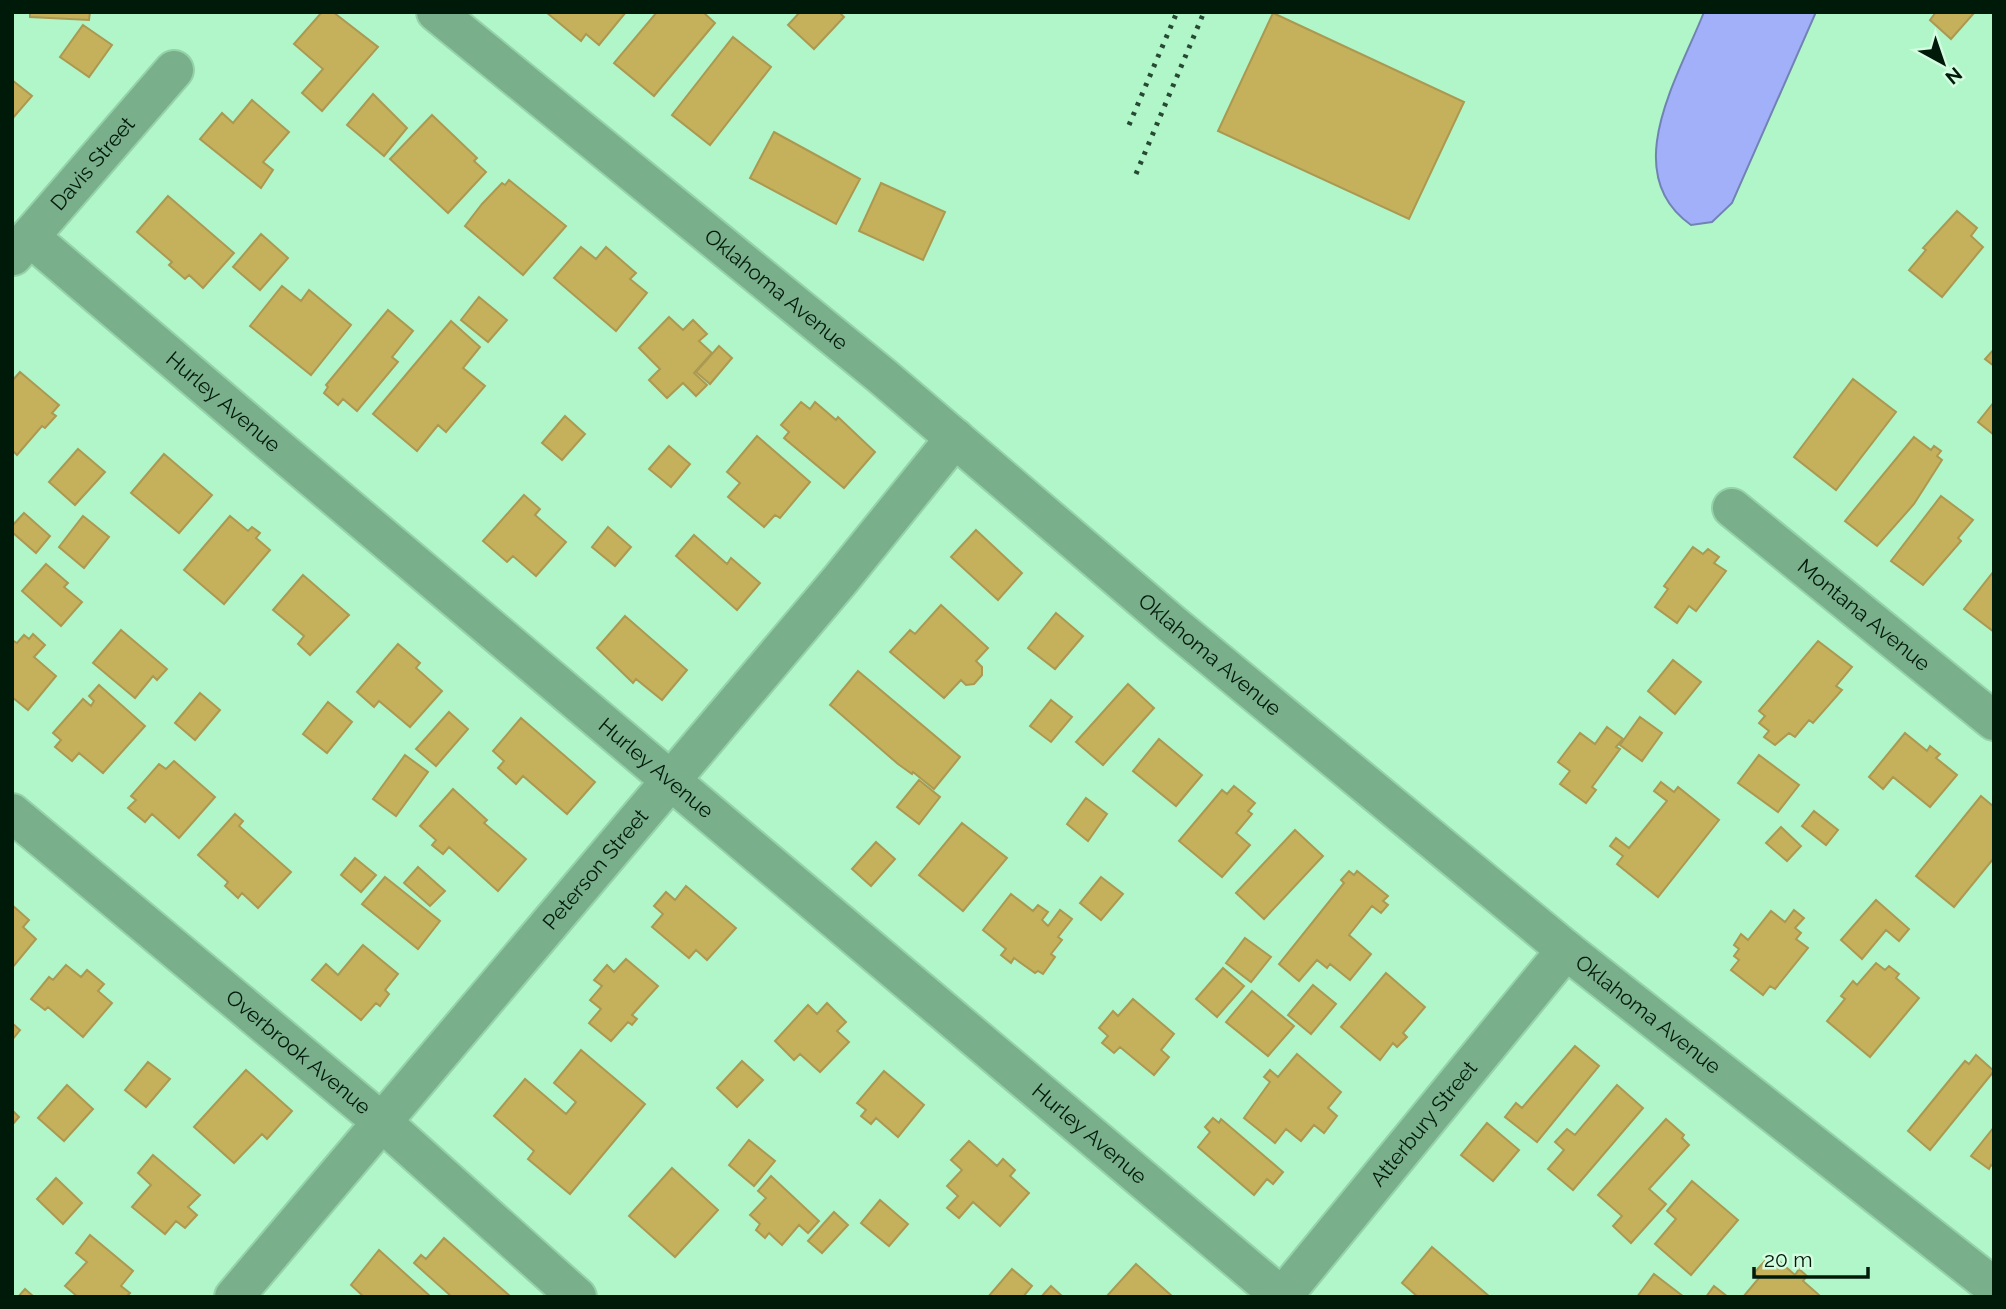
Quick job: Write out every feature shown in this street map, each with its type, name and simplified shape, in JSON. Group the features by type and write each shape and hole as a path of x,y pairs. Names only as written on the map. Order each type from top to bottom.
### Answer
{"street":[{"name":"Oklahoma Avenue","path":"436,12 955,438 1172,624 1566,950 1994,1287"},
{"name":"Davis Street","path":"21,247 174,70"},
{"name":"Hurley Avenue","path":"21,247 670,782 1282,1297"},
{"name":"Peterson Street","path":"234,1297 841,579 955,438"},
{"name":"Montana Avenue","path":"1732,509 1994,721"},
{"name":"Overbrook Avenue","path":"12,813 383,1123 577,1297"},
{"name":"Atterbury Street","path":"1282,1297 1566,950"}],"water":[{"path":"1704,12 1816,12 1732,203 1712,222 1691,225 1669,204 1658,179 1656,152 1660,123 1669,94"}],"building":[{"path":"30,12 90,12 89,20 30,17"},
{"path":"322,12 333,12 378,47 322,111 302,93 323,69 294,44"},
{"path":"546,12 626,12 599,45 586,34 581,41"},
{"path":"657,12 703,12 715,23 654,96 614,63"},
{"path":"800,12 839,12 844,17 814,49 788,25"},
{"path":"1936,12 1974,13 1951,39 1930,20"},
{"path":"1273,13 1464,102 1409,219 1218,131"},
{"path":"83,25 112,45 89,77 60,57"},
{"path":"733,37 771,67 710,145 672,115"},
{"path":"12,80 32,96 12,119"},
{"path":"373,94 407,128 384,156 347,125"},
{"path":"252,100 289,132 263,162 273,170 261,188 200,139 222,113 233,123"},
{"path":"432,115 477,158 474,161 486,172 448,213 390,159"},
{"path":"774,132 860,179 836,224 750,178"},
{"path":"509,180 566,226 523,275 465,226 502,183 505,185"},
{"path":"881,183 945,212 923,260 859,231"},
{"path":"168,196 234,253 203,288 189,275 185,279 169,265 172,262 137,232"},
{"path":"1957,211 1977,228 1971,236 1983,247 1942,297 1909,270 1926,250 1923,248"},
{"path":"261,234 288,258 260,290 233,267"},
{"path":"581,247 596,259 606,247 636,273 630,279 647,293 616,331 554,278"},
{"path":"282,286 301,301 309,290 351,325 311,375 250,326"},
{"path":"479,297 507,320 488,342 461,320"},
{"path":"388,310 413,331 392,357 398,362 357,411 343,399 338,405 324,393 328,387 326,385"},
{"path":"669,317 683,330 693,320 707,334 699,341 712,353 694,373 707,385 696,396 683,383 667,398 649,380 660,369 639,348"},
{"path":"451,321 480,347 463,368 485,386 446,432 438,425 417,451 373,414"},
{"path":"719,346 732,358 710,384 696,372"},
{"path":"1994,349 1994,366 1985,359"},
{"path":"20,372 59,405 52,413 56,416 45,428 42,426 17,455 12,450 12,381"},
{"path":"1853,379 1896,412 1836,490 1794,457"},
{"path":"801,402 810,409 815,402 836,420 838,417 875,452 844,488 784,438 789,432 781,425"},
{"path":"1994,402 1994,435 1978,422"},
{"path":"565,416 585,434 562,460 542,443"},
{"path":"757,436 810,482 780,518 775,515 764,527 728,497 740,483 727,472"},
{"path":"1914,437 1931,450 1934,446 1941,451 1937,456 1942,460 1914,504 1877,546 1845,521"},
{"path":"669,446 690,464 671,487 649,469"},
{"path":"78,449 105,472 75,505 49,482"},
{"path":"164,454 212,495 179,533 131,493"},
{"path":"524,495 540,509 535,515 566,542 536,576 513,556 507,562 483,541"},
{"path":"1941,496 1973,520 1958,538 1961,541 1923,585 1891,561"},
{"path":"24,513 50,536 36,553 12,532 12,526"},
{"path":"83,516 109,537 84,568 59,547"},
{"path":"230,516 248,531 252,527 260,533 256,538 270,550 224,604 184,570"},
{"path":"608,527 631,547 615,566 592,547"},
{"path":"976,530 1022,573 998,600 951,557"},
{"path":"694,535 727,564 731,558 760,583 737,610 676,556"},
{"path":"1693,547 1703,554 1708,549 1719,557 1714,563 1726,571 1696,611 1689,606 1677,623 1655,607 1668,589 1664,586"},
{"path":"46,564 68,583 64,587 82,602 61,626 22,591"},
{"path":"1994,571 1994,632 1964,609"},
{"path":"303,575 349,615 310,655 298,644 304,636 273,610"},
{"path":"941,605 988,648 976,661 982,667 982,675 974,684 966,685 961,680 944,698 890,652 910,630 915,634"},
{"path":"1056,613 1083,636 1055,669 1028,648"},
{"path":"625,616 687,670 662,700 636,679 633,683 597,648"},
{"path":"121,630 167,669 157,680 153,676 135,698 93,663"},
{"path":"33,634 45,645 34,657 56,676 28,710 12,697 12,640 17,643 24,635 29,639"},
{"path":"1818,641 1852,667 1836,686 1842,690 1813,723 1809,720 1795,737 1789,733 1775,745 1764,737 1769,731 1759,723 1765,716 1759,711"},
{"path":"398,644 420,663 416,668 442,691 410,727 379,701 374,707 357,692"},
{"path":"1673,660 1701,682 1675,714 1648,691"},
{"path":"858,671 960,757 934,789 898,764 830,705"},
{"path":"1128,684 1154,708 1103,765 1076,742"},
{"path":"99,685 145,726 103,773 79,753 72,761 55,747 61,740 53,733 83,699 91,706 94,701 89,696"},
{"path":"200,693 220,710 195,740 175,723"},
{"path":"1051,700 1072,717 1051,742 1030,726"},
{"path":"328,702 352,722 327,753 303,734"},
{"path":"449,712 468,729 436,766 416,749"},
{"path":"1640,717 1662,733 1642,761 1620,745"},
{"path":"521,718 595,782 567,814 523,776 516,784 498,768 504,761 493,751"},
{"path":"1607,727 1623,739 1616,747 1620,749 1592,787 1596,790 1586,803 1560,784 1570,771 1558,762 1580,733 1595,744"},
{"path":"1905,733 1927,751 1930,746 1940,754 1936,758 1957,775 1930,807 1893,777 1883,789 1869,777"},
{"path":"1159,739 1202,775 1176,806 1133,771"},
{"path":"405,755 428,772 396,816 373,799"},
{"path":"1759,755 1799,785 1778,812 1738,783"},
{"path":"174,761 215,797 179,838 152,814 145,822 128,808 136,800 131,796 159,764 166,769"},
{"path":"919,780 940,797 919,824 897,807"},
{"path":"1661,782 1674,792 1678,787 1719,820 1658,897 1617,864 1623,856 1610,846 1616,838 1629,848 1667,801 1654,791"},
{"path":"1234,786 1255,803 1248,811 1252,814 1236,833 1250,845 1222,877 1179,841 1222,790 1227,794"},
{"path":"453,789 487,820 484,823 526,859 498,891 449,847 443,854 432,845 436,840 420,826"},
{"path":"1981,796 1994,807 1994,858 1954,907 1916,876"},
{"path":"1086,798 1107,814 1088,841 1067,824"},
{"path":"1814,811 1838,830 1826,845 1802,826"},
{"path":"235,814 243,821 239,826 291,872 258,908 242,893 238,898 225,886 228,882 198,855"},
{"path":"962,823 1007,858 963,911 919,875"},
{"path":"1781,827 1801,846 1787,861 1766,843"},
{"path":"1295,830 1323,856 1264,919 1236,893"},
{"path":"876,842 895,859 871,886 852,869"},
{"path":"355,858 376,875 361,892 341,875"},
{"path":"418,867 445,891 430,906 404,883"},
{"path":"1349,871 1354,875 1357,871 1388,896 1383,901 1388,905 1381,913 1372,906 1349,935 1371,954 1350,980 1330,964 1327,968 1317,960 1299,981 1279,964 1344,883 1341,880"},
{"path":"385,877 440,921 418,949 362,904"},
{"path":"1101,877 1123,894 1101,920 1080,903"},
{"path":"686,886 736,928 707,960 696,950 689,958 652,927 663,914 654,906 666,892 675,900"},
{"path":"1011,894 1033,911 1038,905 1048,912 1042,920 1048,926 1060,910 1072,919 1058,937 1062,940 1051,954 1055,957 1043,974 1038,971 1035,973 1014,958 1011,963 1001,955 1006,949 983,930"},
{"path":"1876,900 1909,929 1899,941 1886,930 1862,959 1841,940"},
{"path":"12,905 29,920 23,927 36,939 12,968"},
{"path":"1794,910 1804,918 1795,928 1801,933 1796,939 1808,948 1775,989 1770,986 1763,995 1731,970 1739,960 1734,956 1739,949 1734,945 1741,934 1748,940 1771,911 1785,922"},
{"path":"1245,938 1271,957 1251,982 1226,963"},
{"path":"363,945 398,974 385,990 389,994 380,1006 376,1003 361,1020 312,980 326,964 338,975"},
{"path":"626,959 658,986 632,1015 637,1019 632,1025 628,1022 611,1041 589,1023 601,1009 590,1000 602,986 594,980 607,965 614,972"},
{"path":"1876,963 1885,970 1889,966 1899,974 1896,978 1919,998 1870,1057 1827,1021 1845,999 1841,996 1853,981 1857,985"},
{"path":"66,965 81,977 87,970 104,984 98,991 112,1003 83,1037 48,1007 45,1010 31,999 49,977 53,980"},
{"path":"1223,968 1244,986 1217,1017 1196,999"},
{"path":"1386,973 1425,1007 1403,1033 1407,1037 1397,1047 1393,1043 1380,1060 1341,1027"},
{"path":"1313,985 1336,1004 1311,1034 1288,1015"},
{"path":"1252,991 1294,1026 1268,1056 1226,1022"},
{"path":"1133,999 1174,1034 1161,1050 1169,1057 1154,1075 1120,1047 1114,1053 1102,1043 1108,1036 1099,1028 1113,1011 1118,1016"},
{"path":"827,1003 846,1022 837,1031 849,1042 820,1072 800,1054 794,1060 775,1041 808,1005 817,1014"},
{"path":"12,1023 20,1030 12,1040"},
{"path":"1575,1046 1599,1066 1537,1142 1505,1117 1516,1103 1522,1108"},
{"path":"581,1050 645,1104 570,1194 528,1159 534,1151 494,1116 525,1079 566,1114 576,1102 554,1083"},
{"path":"1297,1054 1341,1092 1328,1108 1337,1116 1324,1133 1314,1125 1301,1141 1286,1129 1275,1143 1244,1118 1270,1082 1264,1077 1270,1070 1278,1077"},
{"path":"1976,1055 1994,1071 1930,1150 1908,1131 1965,1061 1969,1064"},
{"path":"742,1061 763,1080 737,1107 717,1088"},
{"path":"148,1062 170,1079 146,1107 125,1090"},
{"path":"246,1070 292,1111 267,1139 262,1134 234,1163 194,1127"},
{"path":"884,1071 924,1105 898,1137 876,1118 871,1124 861,1116 866,1110 857,1103"},
{"path":"67,1085 93,1109 64,1141 38,1118"},
{"path":"1617,1085 1643,1108 1573,1190 1548,1169 1564,1150 1555,1142 1567,1129 1575,1135"},
{"path":"12,1110 19,1117 12,1125"},
{"path":"1213,1118 1219,1123 1221,1119 1283,1172 1273,1184 1267,1179 1254,1195 1198,1147 1210,1132 1205,1127"},
{"path":"1666,1119 1684,1135 1682,1138 1689,1145 1649,1189 1666,1204 1631,1243 1613,1226 1622,1216 1598,1195"},
{"path":"1487,1123 1519,1150 1493,1181 1461,1155"},
{"path":"1994,1127 1994,1167 1991,1165 1989,1169 1971,1156"},
{"path":"749,1140 775,1161 754,1186 729,1165"},
{"path":"969,1141 997,1166 1003,1159 1015,1170 1010,1176 1029,1193 1000,1226 973,1202 959,1218 947,1208 958,1196 947,1186 962,1170 951,1160"},
{"path":"153,1155 200,1195 188,1207 197,1215 185,1228 176,1221 165,1234 132,1207 151,1185 138,1173"},
{"path":"672,1168 718,1210 675,1257 629,1216"},
{"path":"771,1176 819,1221 808,1233 799,1225 782,1245 769,1233 765,1238 756,1230 760,1224 750,1215 766,1198 758,1191"},
{"path":"56,1178 82,1203 63,1224 37,1199"},
{"path":"1692,1181 1738,1220 1691,1275 1655,1244 1676,1219 1667,1211"},
{"path":"880,1200 908,1224 889,1246 861,1223"},
{"path":"834,1212 848,1225 822,1253 808,1241"},
{"path":"90,1235 133,1271 121,1286 130,1293 126,1297 78,1297 65,1286 87,1262 76,1253"},
{"path":"444,1238 511,1297 452,1297 414,1263 421,1255 426,1259"},
{"path":"1432,1247 1490,1297 1418,1297 1402,1283"},
{"path":"379,1250 431,1297 364,1297 351,1285"},
{"path":"1771,1254 1795,1275 1799,1269 1807,1276 1803,1281 1819,1295 1743,1297 1759,1278 1754,1273"},
{"path":"1136,1264 1173,1297 1106,1297"},
{"path":"1012,1269 1032,1286 1023,1297 988,1297"},
{"path":"1654,1274 1684,1297 1637,1297"},
{"path":"1051,1286 1063,1297 1041,1297"},
{"path":"1714,1286 1728,1297 1706,1297"},
{"path":"25,1289 34,1297 18,1297"}],"railway":[{"path":"1129,125 1177,12"},
{"path":"1136,174 1204,12"}]}
